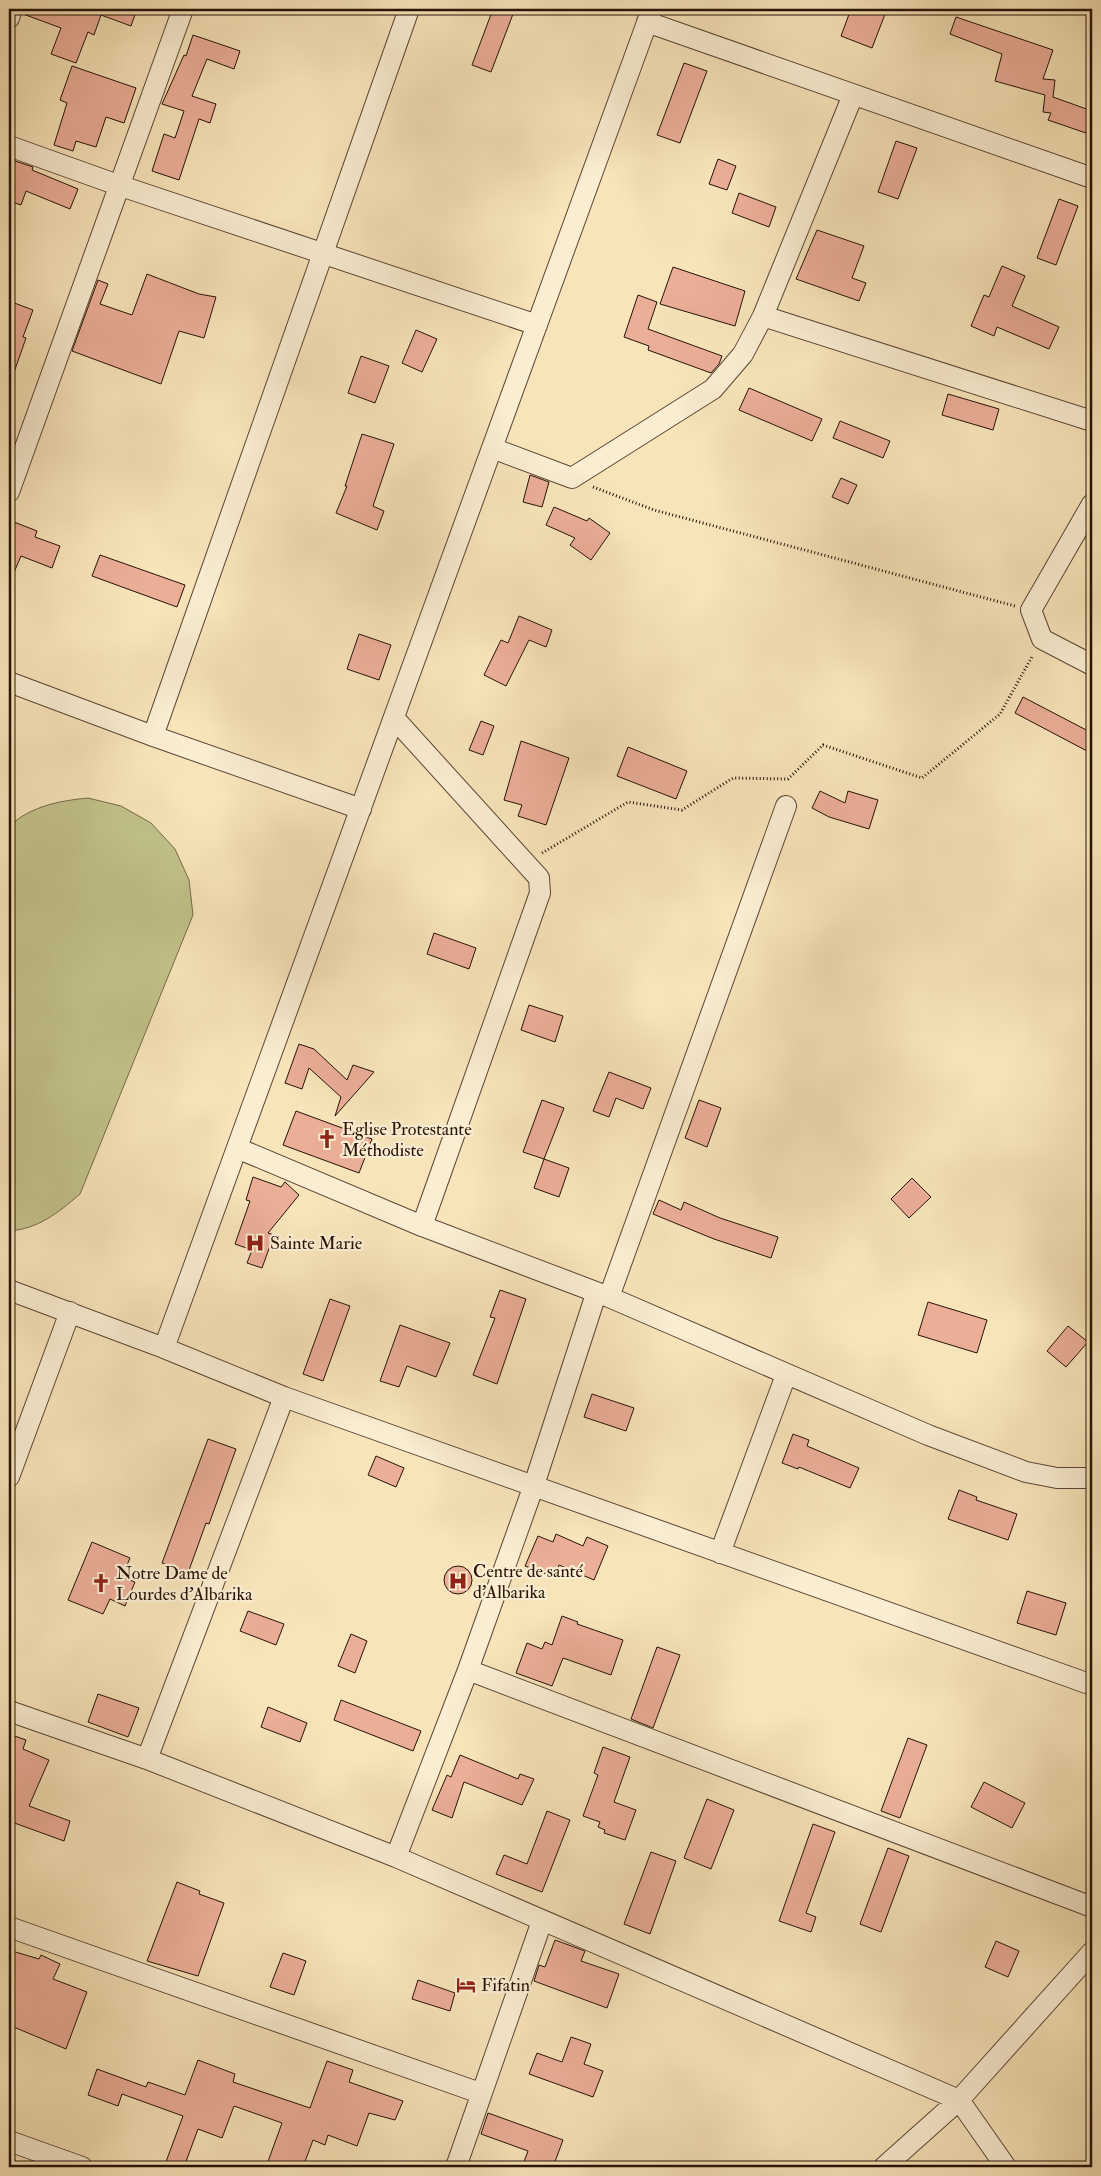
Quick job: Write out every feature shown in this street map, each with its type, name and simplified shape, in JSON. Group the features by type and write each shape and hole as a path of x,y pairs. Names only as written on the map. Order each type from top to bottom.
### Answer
{"street":[{"path":"9,18 12,9"},
{"path":"9,492 118,185 183,9"},
{"path":"153,736 409,9"},
{"path":"164,1348 649,16 853,95 1092,178"},
{"path":"492,448 572,478 714,390 743,354 763,316 853,95"},
{"path":"9,146 118,185 537,325"},
{"path":"763,316 1092,421"},
{"path":"1092,504 1031,610 1042,639 1092,665"},
{"path":"9,682 153,736 361,809"},
{"path":"394,718 539,878 540,893 422,1226"},
{"path":"396,1857 468,1670 602,1295 786,806"},
{"path":"237,1148 422,1226 602,1295 928,1435 1026,1472 1058,1478 1092,1478"},
{"path":"9,1290 164,1348 284,1397 1092,1685"},
{"path":"9,1477 70,1312"},
{"path":"720,1553 786,1375"},
{"path":"147,1758 284,1397"},
{"path":"468,1670 1092,1907"},
{"path":"9,1711 147,1758 396,1857 959,2100 1006,2167"},
{"path":"456,2167 480,2092 542,1921"},
{"path":"9,1927 480,2092"},
{"path":"884,2167 959,2100 1092,1952"},
{"path":"9,2141 82,2167"}],"path":[{"path":"572,478 654,510 1031,610"},
{"path":"526,863 628,802 682,810 732,778 788,779 823,745 922,778 1000,714 1042,639"}],"green space":[{"path":"88,798 121,806 151,823 175,849 189,880 193,915 80,1194 47,1219 29,1227 9,1231 9,826 36,809 66,801"}],"building":[{"path":"24,9 137,9 131,26 101,15 94,35 88,32 76,63 51,54 61,28 23,14"},
{"path":"493,9 513,14 491,72 472,65"},
{"path":"851,9 887,9 872,48 841,36"},
{"path":"956,17 1053,50 1043,79 1055,80 1053,97 1092,111 1086,133 1048,120 1051,113 1043,112 1045,95 995,81 1002,54 950,34"},
{"path":"193,35 240,51 234,69 207,59 192,96 216,104 210,123 199,119 179,180 152,171 164,134 175,138 184,111 162,104 184,55 186,56"},
{"path":"684,63 707,71 680,143 657,135"},
{"path":"72,66 136,88 124,123 106,117 96,147 76,141 73,151 54,145 67,103 60,100"},
{"path":"896,141 917,148 898,199 878,192"},
{"path":"9,159 33,167 32,170 78,189 70,209 26,191 21,205 9,201"},
{"path":"718,159 736,166 727,190 709,184"},
{"path":"739,193 776,207 769,227 732,213"},
{"path":"1059,199 1078,206 1056,265 1037,258"},
{"path":"817,230 864,246 852,278 866,283 859,301 796,279"},
{"path":"1002,266 1025,276 1012,306 1059,327 1049,349 997,327 994,336 971,326 984,295 989,297"},
{"path":"673,267 745,291 735,326 660,304"},
{"path":"147,274 199,294 216,297 204,338 179,331 161,384 72,351 98,280 108,284 100,304 132,315"},
{"path":"638,295 657,302 648,329 722,356 719,364 711,373 648,350 649,346 624,337"},
{"path":"9,301 33,310 23,337 26,338 11,381 9,381"},
{"path":"416,330 437,339 422,372 402,363"},
{"path":"361,356 389,366 375,403 348,393"},
{"path":"749,388 822,419 812,441 739,410"},
{"path":"948,394 999,409 993,430 942,415"},
{"path":"840,421 890,441 883,458 833,438"},
{"path":"362,434 394,444 373,506 384,511 377,530 336,513 347,486 345,486"},
{"path":"530,475 549,482 542,507 523,502"},
{"path":"841,478 857,485 848,504 832,497"},
{"path":"554,507 587,521 589,518 610,533 591,560 570,545 575,538 546,525"},
{"path":"9,520 37,531 35,537 60,546 52,568 21,556 9,584"},
{"path":"100,555 185,585 177,607 92,576"},
{"path":"519,616 552,630 546,647 529,640 506,686 484,675 501,640 508,643"},
{"path":"359,634 391,645 379,680 347,669"},
{"path":"1023,697 1092,733 1092,742 1087,751 1015,713"},
{"path":"481,721 494,726 483,755 469,750"},
{"path":"521,741 569,758 546,825 518,816 522,805 504,800"},
{"path":"628,747 687,771 676,799 617,776"},
{"path":"820,791 845,803 848,791 878,800 869,829 829,817 812,808"},
{"path":"434,933 476,948 469,969 427,954"},
{"path":"529,1005 563,1016 555,1042 521,1030"},
{"path":"299,1044 314,1049 347,1080 353,1065 374,1072 335,1116 341,1097 309,1068 302,1089 285,1083"},
{"path":"609,1072 651,1088 643,1109 616,1098 609,1117 593,1111"},
{"path":"542,1100 564,1108 544,1159 523,1152"},
{"path":"699,1100 721,1108 707,1147 685,1138"},
{"path":"296,1111 372,1139 359,1173 283,1145"},
{"path":"544,1159 569,1168 559,1197 534,1188"},
{"path":"253,1177 281,1187 285,1182 299,1195 268,1233 274,1235 262,1268 247,1263 252,1250 235,1244 250,1201 246,1200"},
{"path":"912,1178 931,1197 909,1218 891,1199"},
{"path":"659,1200 681,1210 684,1202 720,1218 778,1237 771,1258 714,1239 653,1214"},
{"path":"500,1290 526,1299 497,1384 473,1375 495,1318 490,1317"},
{"path":"330,1299 350,1306 323,1381 303,1374"},
{"path":"928,1302 987,1320 977,1353 918,1335"},
{"path":"400,1325 450,1343 436,1377 407,1366 399,1387 380,1381"},
{"path":"1068,1326 1088,1342 1066,1367 1047,1351"},
{"path":"592,1394 634,1408 626,1431 584,1417"},
{"path":"793,1434 809,1440 807,1446 859,1468 850,1488 799,1467 798,1469 782,1463"},
{"path":"208,1439 236,1449 209,1524 206,1523 188,1573 162,1563"},
{"path":"376,1456 404,1468 396,1487 368,1475"},
{"path":"959,1490 977,1497 976,1500 1017,1514 1008,1540 948,1519"},
{"path":"556,1534 583,1546 587,1537 608,1546 594,1580 559,1565 554,1577 525,1566 538,1536 553,1542"},
{"path":"92,1542 130,1558 122,1577 135,1582 125,1606 110,1599 103,1614 68,1600"},
{"path":"458,1566 468,1570 472,1580 468,1590 458,1594 448,1590 444,1580 448,1570"},
{"path":"1027,1591 1066,1603 1056,1635 1017,1623"},
{"path":"248,1611 284,1624 276,1645 240,1631"},
{"path":"562,1616 578,1622 577,1624 623,1640 611,1675 563,1658 552,1686 516,1673 527,1643 542,1649 545,1642 552,1645"},
{"path":"351,1634 367,1641 355,1673 338,1666"},
{"path":"657,1647 680,1655 653,1728 631,1719"},
{"path":"98,1694 139,1708 128,1737 88,1722"},
{"path":"341,1700 421,1731 413,1751 334,1720"},
{"path":"268,1707 307,1723 300,1742 261,1727"},
{"path":"9,1734 26,1740 23,1749 49,1760 29,1806 70,1821 64,1841 9,1821"},
{"path":"908,1738 927,1745 900,1818 881,1811"},
{"path":"603,1747 630,1757 614,1802 636,1810 625,1840 604,1833 605,1830 598,1827 600,1822 583,1816 598,1775 594,1773"},
{"path":"460,1755 518,1779 520,1774 534,1779 522,1805 464,1782 452,1818 432,1810 447,1775 451,1777"},
{"path":"984,1782 1025,1803 1012,1828 971,1807"},
{"path":"707,1799 734,1810 711,1869 684,1858"},
{"path":"547,1811 570,1820 542,1892 496,1874 504,1855 527,1864"},
{"path":"813,1824 835,1832 806,1913 816,1917 811,1932 779,1921"},
{"path":"888,1848 909,1856 881,1932 860,1924"},
{"path":"651,1852 676,1861 650,1934 624,1924"},
{"path":"177,1882 200,1891 199,1894 224,1903 198,1976 147,1961"},
{"path":"555,1940 585,1951 581,1961 619,1974 607,2008 534,1981 539,1965 545,1967"},
{"path":"996,1941 1019,1951 1008,1977 985,1967"},
{"path":"12,1951 39,1959 41,1955 60,1964 53,1979 87,1992 66,2049 9,2025 9,1960"},
{"path":"283,1953 306,1961 294,1995 270,1987"},
{"path":"418,1980 455,1993 450,2011 412,1999"},
{"path":"571,2037 591,2044 584,2064 603,2071 593,2097 529,2074 537,2053 562,2062"},
{"path":"198,2060 235,2074 233,2082 310,2108 327,2061 353,2070 349,2082 403,2101 395,2120 369,2113 357,2146 328,2135 325,2145 313,2140 303,2167 266,2167 282,2123 234,2106 222,2138 198,2129 184,2167 164,2167 183,2116 122,2094 118,2106 88,2095 97,2069 146,2087 148,2082 185,2095"},
{"path":"488,2113 563,2140 553,2167 522,2167 528,2151 481,2134"}],"place":[{"name":"Eglise Protestante Méthodiste","path":"327,1139"},
{"name":"Sainte Marie","path":"255,1243"},
{"name":"Centre de santé d'Albarika","path":"458,1581"},
{"name":"Notre Dame de Lourdes d'Albarika","path":"101,1583"},
{"name":"Fifatin","path":"466,1985"}]}
